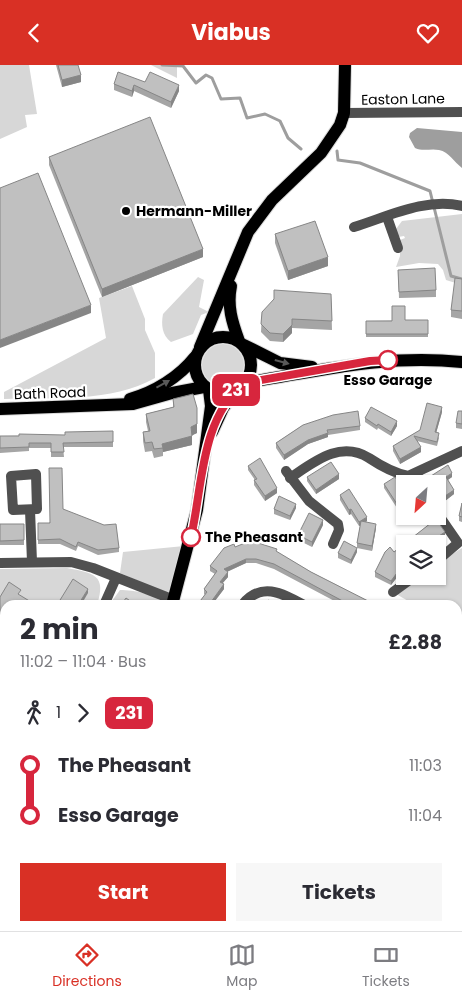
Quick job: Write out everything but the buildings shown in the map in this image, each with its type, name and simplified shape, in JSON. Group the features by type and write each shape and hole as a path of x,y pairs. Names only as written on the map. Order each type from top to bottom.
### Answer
{"main road":[{"path":"174,600 197,510 211,406 206,388 196,375 197,352 245,238 259,215 328,145 344,113 345,65"},
{"path":"206,446 223,408 240,386 251,366 250,357 240,342 232,322 228,300 234,266"},
{"path":"197,352 206,342 219,336 230,337 280,363 326,369"},
{"name":"Bath Road","path":"101,406 145,393 175,377 186,369 197,352"},
{"path":"206,388 218,393 240,386 326,369 388,360 462,362"},
{"name":"Bath Road","path":"0,409 133,404 172,393 206,388"}],"street":[{"name":"Easton Lane","path":"344,113 462,112"},
{"path":"354,227 387,217 402,210 447,204 462,206"},
{"path":"387,217 398,248"},
{"path":"333,544 339,529 338,524 309,501 288,474 326,455 347,451 363,454 400,475"},
{"path":"424,475 462,451"},
{"path":"30,510 32,562"},
{"path":"446,525 460,543 446,553"},
{"path":"0,563 71,562 93,568 168,600"},
{"path":"106,600 116,578"},
{"path":"393,592 403,585"},
{"path":"247,600 252,595 265,590 276,591 294,600"}],"shaded area":[{"path":"0,65 29,65 37,114 25,115 27,127 0,139"},
{"path":"151,65 177,65 177,78"},
{"path":"417,128 462,132 462,168 443,151 415,148 409,137 410,133"},
{"path":"462,214 462,285 446,280 443,270 438,264 419,263 396,267 400,256 400,240 405,238 404,236 398,237 396,229 402,221"},
{"path":"198,277 204,280 199,307 209,312 201,315 193,334 171,342 163,329 163,314"},
{"path":"132,286 145,319 145,330 155,353 155,378 120,392 101,395 4,399 4,392 106,338 99,298"},
{"path":"227,344 235,347 241,353 244,365 241,377 235,383 219,386 211,383 205,377 202,361 205,353 211,347"},
{"path":"184,546 171,592 166,593 120,573 123,552"},
{"path":"462,548 462,600 406,600 391,591 401,585 446,585 446,558"},
{"path":"67,568 84,572 96,577 99,581 100,595 98,600 0,600 0,569"},
{"path":"120,590 144,593 159,600 113,600"}],"waterway":[{"path":"162,65 183,66 196,83 206,75 212,78 221,99 240,98 247,118 265,114 280,121 288,138 301,149"},
{"path":"337,151 338,160 360,163 430,191 451,276 462,279"}],"bus line":[{"name":"231","path":"191,537 197,510 206,446 223,408 237,389 244,383 370,361 388,360"}],"place":[{"name":"Hermann-Miller","path":"126,211"},
{"name":"Esso Garage","path":"388,360"},
{"name":"The Pheasant","path":"191,537"}]}
